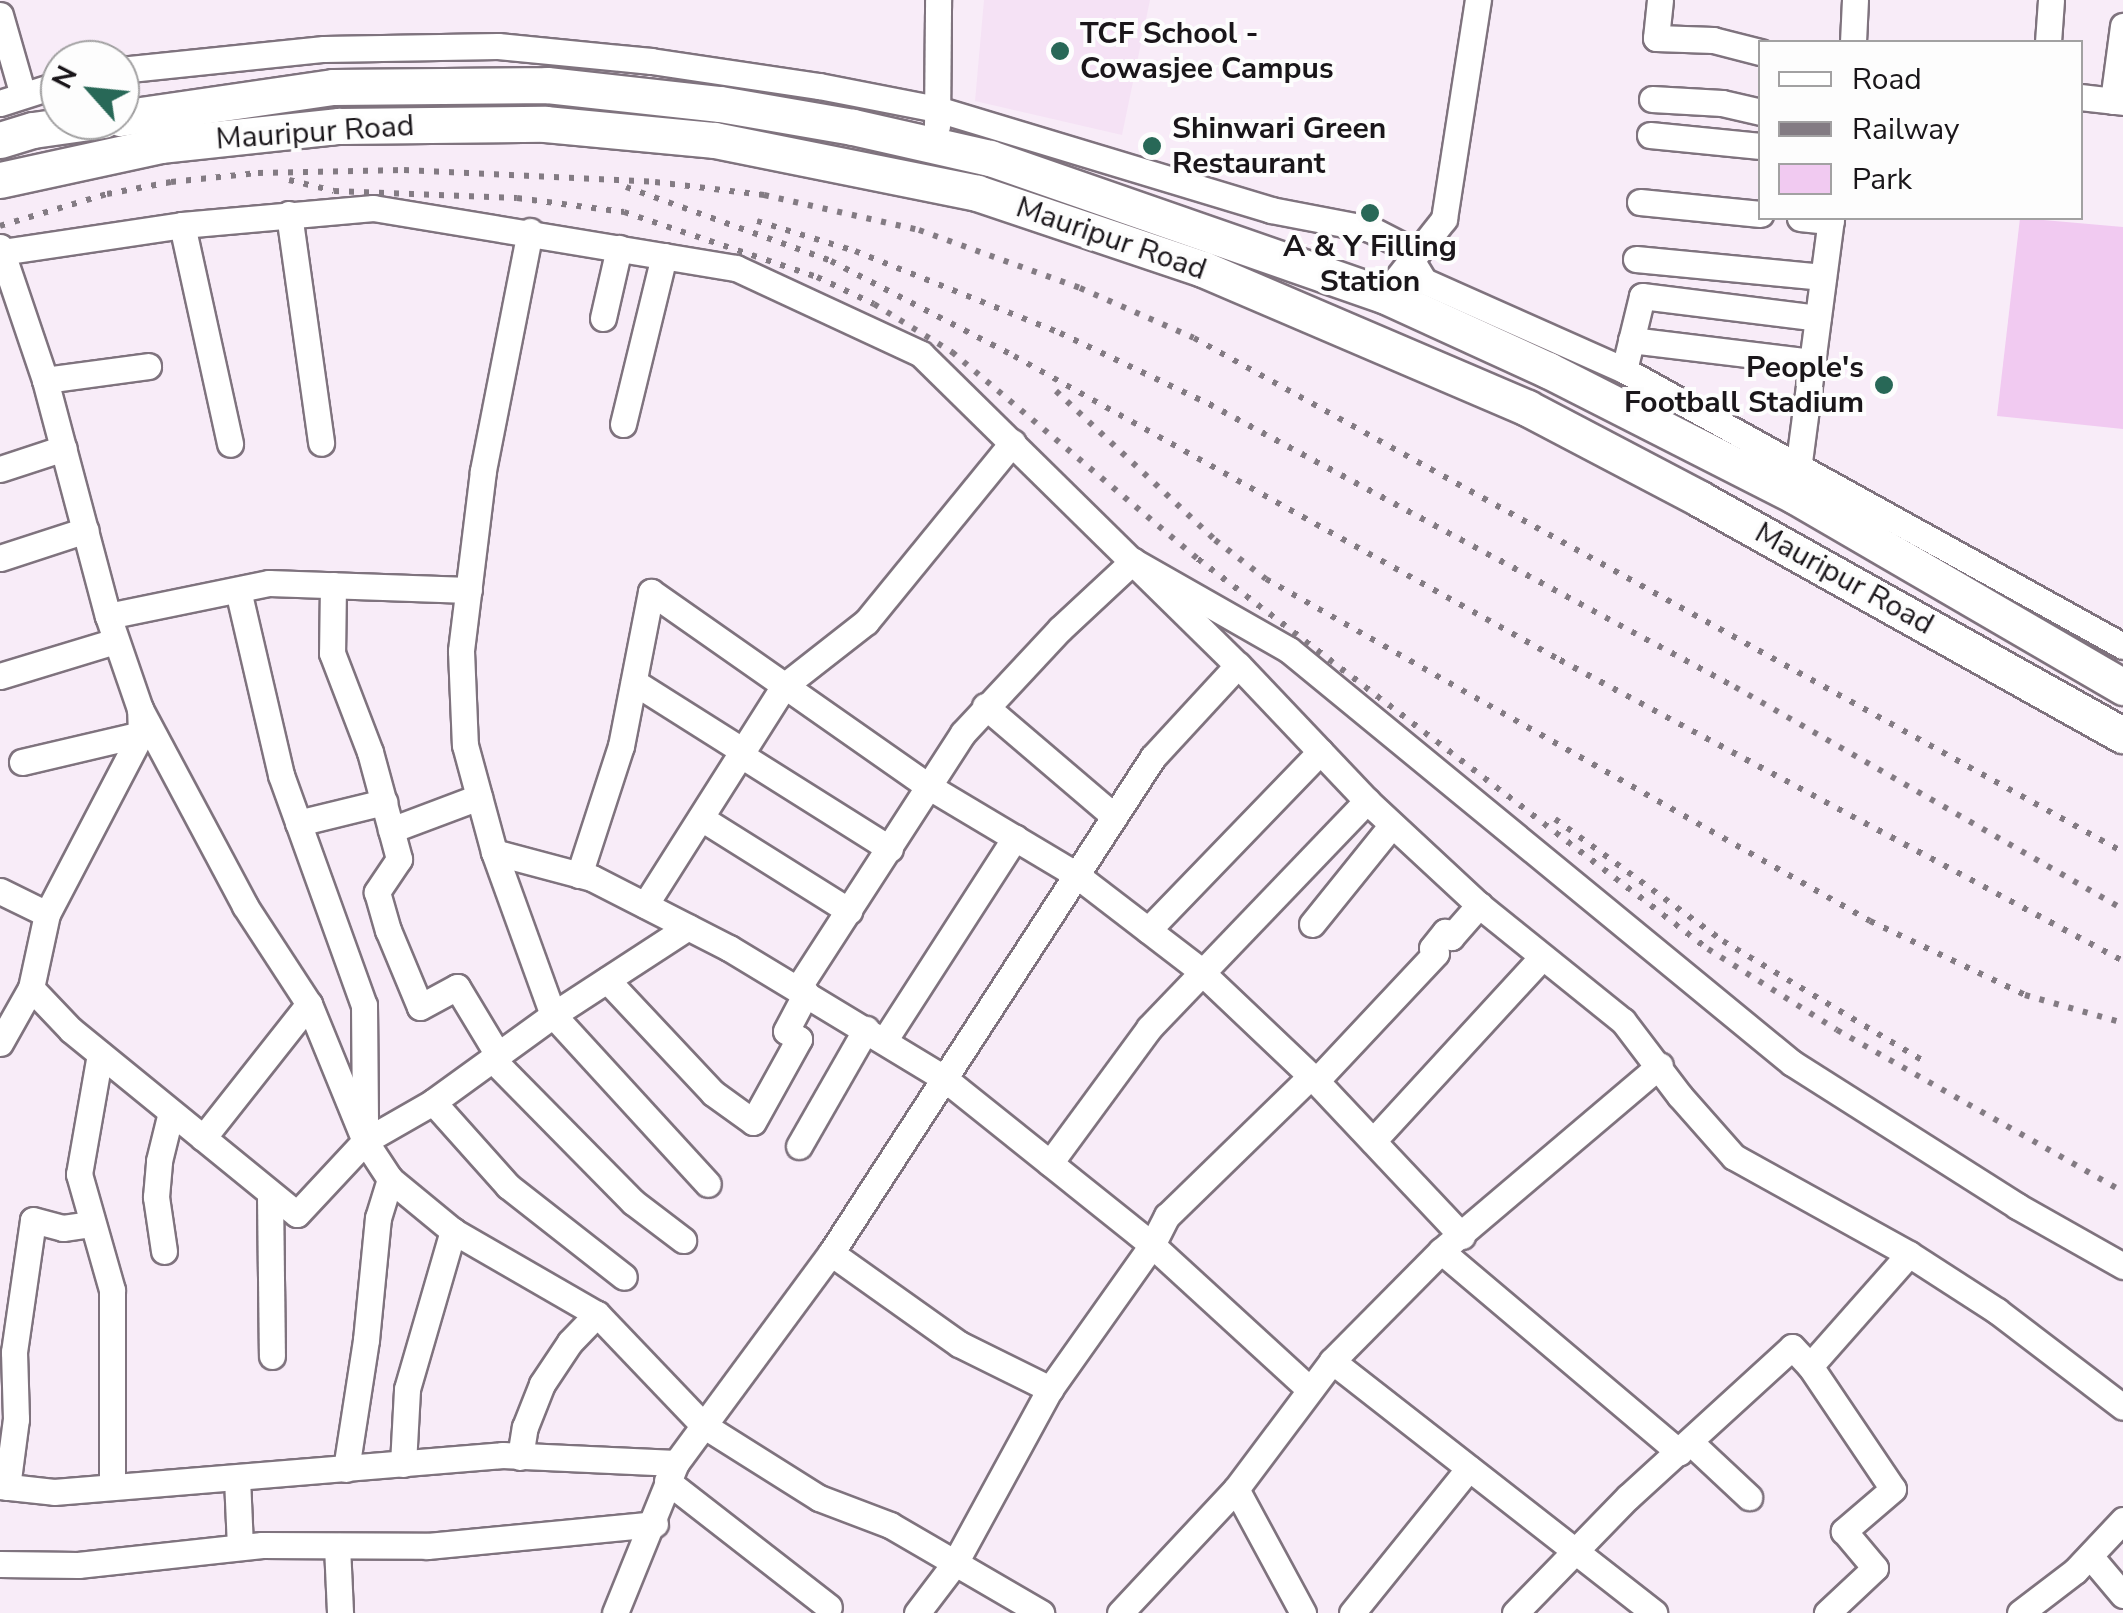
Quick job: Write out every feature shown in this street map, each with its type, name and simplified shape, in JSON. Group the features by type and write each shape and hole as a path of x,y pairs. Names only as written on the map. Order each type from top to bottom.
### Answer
{"highway":[{"name":"Mauripur Road","path":"140,115 333,87 547,85 720,104 937,146 1008,164 1384,295 1797,480 2123,687"},
{"name":"Mauripur Road","path":"0,180 160,145 340,126 544,124 715,140 977,193 1203,269 1527,408 1700,499 2123,735"},
{"path":"0,140 40,132"}],"street":[{"path":"937,146 938,0"},
{"path":"1384,295 1444,220 1478,0"},
{"path":"1660,0 1656,38 1713,40 1758,51"},
{"path":"1853,40 1854,0"},
{"path":"2048,40 2051,0"},
{"path":"0,15 12,99 40,90"},
{"path":"2083,97 2118,102 2123,26"},
{"path":"140,68 324,49 498,46 688,67 938,110 1270,210 1370,229 1402,245 1424,281 1624,370 1797,480 2123,646"},
{"path":"1652,99 1722,103 1758,112"},
{"path":"1650,135 1758,146"},
{"path":"1640,202 1758,214"},
{"path":"1041,1613 890,1525 819,1498 703,1425 597,1314 452,1231 390,1180 366,1140 309,1004 244,906 141,722 45,380 1,250 182,225 373,208 530,230 736,268 922,354 1238,665 1366,801 1479,906 1623,1022 1734,1157 1908,1254 1997,1312 2123,1407"},
{"path":"288,214 321,443"},
{"path":"1797,480 1831,220"},
{"path":"182,225 230,444"},
{"path":"530,230 483,472 461,650 464,745 494,852 552,1016 708,1184"},
{"path":"603,318 619,248"},
{"path":"624,424 664,256"},
{"path":"1636,259 1823,277"},
{"path":"1624,370 1642,296 1818,318"},
{"path":"1631,340 1812,362"},
{"path":"45,380 148,366"},
{"path":"645,905 784,686 866,622 1013,442"},
{"path":"0,469 64,448"},
{"path":"0,558 86,530"},
{"path":"607,980 713,1093 753,1122 799,1039 786,1032 802,991 963,733 985,706 1134,561"},
{"path":"1134,561 1289,650 1792,1063 2016,1206 2123,1266"},
{"path":"0,676 112,629 269,583 468,590"},
{"path":"332,585 332,654 370,752 399,859 378,892 420,1007 457,987 495,1057 633,1202 683,1240"},
{"path":"238,590 281,774 364,1004 366,1140"},
{"path":"579,875 621,746 651,592 931,788 1075,874 1204,975 1373,1140 1452,1244 1748,1497"},
{"path":"615,1613 654,1524 671,1472 832,1253 1153,758 1238,665"},
{"path":"634,682 890,849"},
{"path":"985,706 1114,816"},
{"path":"22,762 141,722"},
{"path":"2,1036 31,988 47,914 141,722"},
{"path":"1148,930 1320,752"},
{"path":"391,830 479,798"},
{"path":"1050,1163 1149,1028 1204,975 1366,801"},
{"path":"298,823 384,802"},
{"path":"701,818 849,911"},
{"path":"1312,924 1392,825"},
{"path":"799,1146 1015,838"},
{"path":"494,852 579,875 645,905 802,991 945,1079 1152,1244 1310,1390"},
{"path":"0,891 47,914"},
{"path":"917,1613 955,1564 1050,1388 1152,1244 1167,1216 1314,1079 1436,953 1432,948 1445,932 1451,937 1479,906"},
{"path":"31,988 100,1054 270,1196 297,1214 366,1140 433,1102 552,1016 688,927"},
{"path":"1373,1140 1541,958"},
{"path":"204,1138 309,1004"},
{"path":"100,1054 79,1174 112,1290 112,1487"},
{"path":"1120,1613 1236,1489 1332,1361 1452,1244 1660,1065"},
{"path":"433,1102 508,1186 624,1277"},
{"path":"164,1252 156,1197 170,1112"},
{"path":"346,1468 366,1340 378,1218 390,1180"},
{"path":"270,1196 272,1356"},
{"path":"92,1224 64,1228 33,1220 14,1352 16,1419 4,1486 54,1492 520,1457 671,1472 829,1607"},
{"path":"403,1464 407,1389 452,1231"},
{"path":"832,1253 959,1344 1050,1388"},
{"path":"1810,1366 1908,1254"},
{"path":"520,1457 525,1426 542,1384 570,1342 597,1314"},
{"path":"1515,1613 1574,1550 1792,1348 1810,1366 1893,1489 1844,1531 1875,1568 1827,1613"},
{"path":"1332,1361 1654,1613"},
{"path":"1352,1613 1470,1468"},
{"path":"237,1478 240,1547"},
{"path":"1236,1489 1303,1613"},
{"path":"2020,1613 2090,1556 2123,1520"},
{"path":"0,1564 78,1565 240,1547 428,1546 654,1524"},
{"path":"337,1546 340,1613"},
{"path":"2090,1556 2123,1594"}],"shaded area":[{"name":"TCF School - Cowasjee Campus","path":"984,0 1150,0 1122,135 975,101"}],"green space":[{"path":"2020,220 2123,227 2123,429 1997,416"}],"railway":[{"path":"0,226 107,194 171,182 258,173 404,170 655,182 764,195 919,230 1080,288 1194,338 2123,852"},
{"path":"289,180 334,191 517,198 624,212 817,277 874,304 952,352 1198,559 1708,949 1837,1030 2123,1192"},
{"path":"626,187 831,261 1014,356 1560,660 2123,961"},
{"path":"757,221 855,251 1060,333 1209,404 1735,687 2123,909"},
{"path":"1056,391 1215,540 1266,579 1870,921 2025,995 2123,1023"},
{"path":"1555,819 1723,941 1922,1060"}],"place":[{"name":"TCF School - Cowasjee Campus","path":"1060,51"},
{"name":"Shinwari Green Restaurant","path":"1152,146"},
{"name":"A & Y Filling Station","path":"1370,213"},
{"name":"People's Football Stadium","path":"1884,385"}]}
